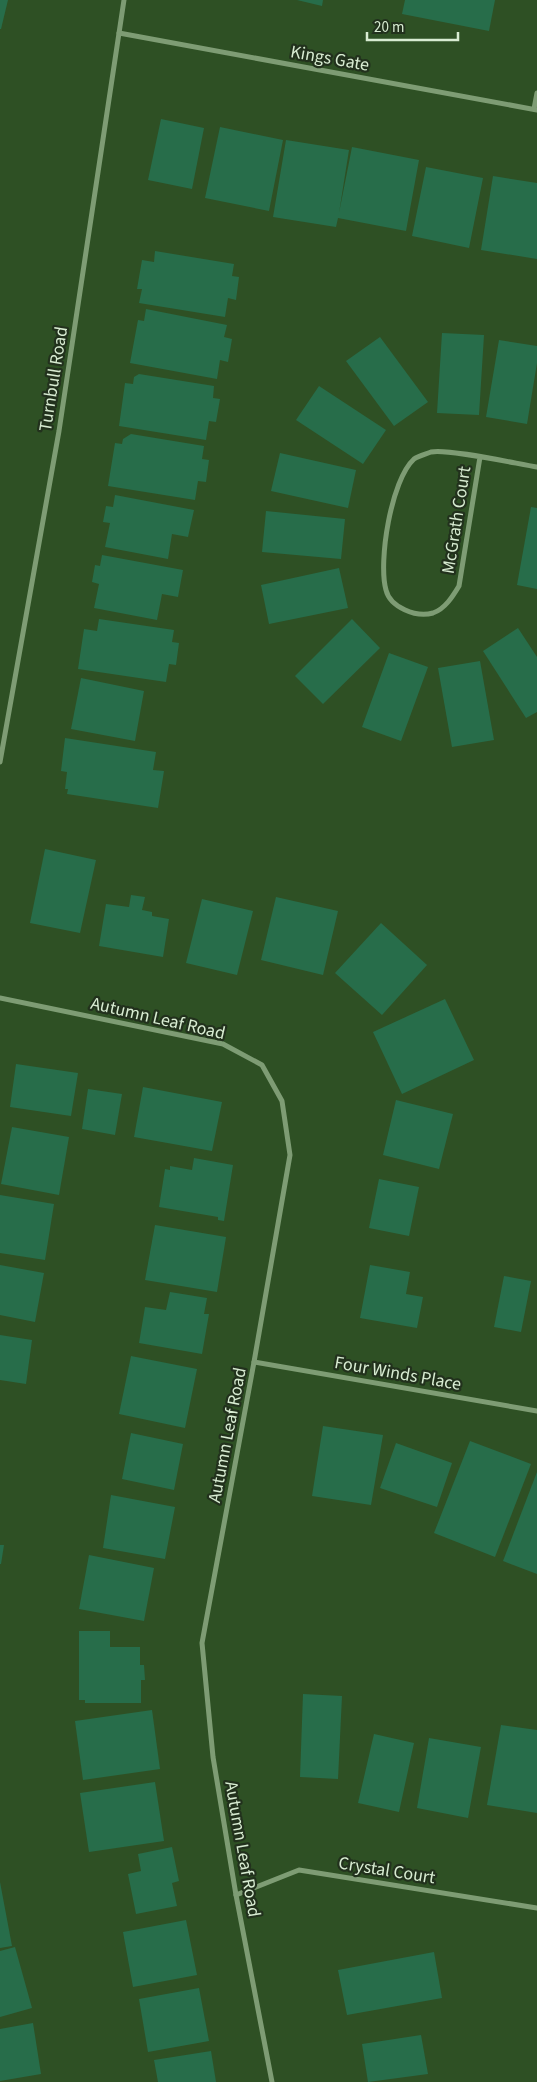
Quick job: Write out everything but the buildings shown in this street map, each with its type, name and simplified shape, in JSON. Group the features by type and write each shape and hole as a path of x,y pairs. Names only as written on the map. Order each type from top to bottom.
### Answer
{"street":[{"name":"Turnbull Road","path":"0,762 59,431 124,0"},
{"name":"Kings Gate","path":"119,33 536,109"},
{"path":"536,109 537,93"},
{"name":"McGrath Court","path":"480,457 459,586 450,601 433,612 415,612 395,606 386,592 383,571 392,500 401,476 414,458 434,451 480,457 537,467"},
{"name":"Autumn Leaf Road","path":"0,998 223,1044 262,1065 282,1101 290,1155 202,1643 213,1757 236,1895 272,2082"},
{"name":"Four Winds Place","path":"254,1362 537,1410"},
{"name":"Crystal Court","path":"236,1895 299,1870 537,1908"}]}
